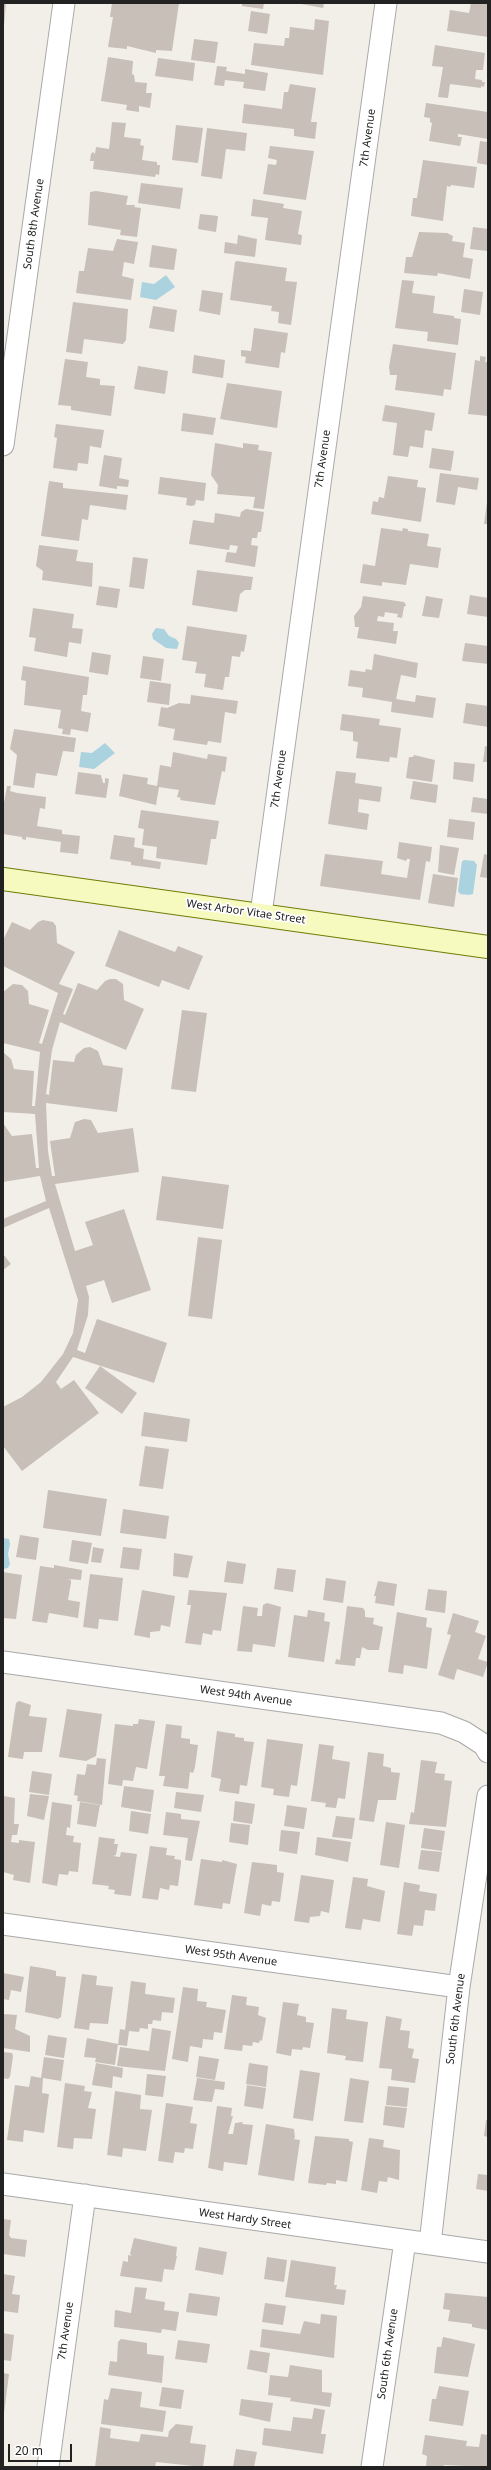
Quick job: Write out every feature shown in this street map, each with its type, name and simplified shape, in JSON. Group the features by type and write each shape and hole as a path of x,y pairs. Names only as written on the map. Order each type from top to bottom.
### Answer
{"street":[{"name":"South 8th Avenue","path":"3,445 64,3"},
{"name":"7th Avenue","path":"260,914 386,3"},
{"name":"West Arbor Vitae Street","path":"3,879 488,947"},
{"name":"West 94th Avenue","path":"3,1662 440,1723 464,1732 486,1748"},
{"name":"South 6th Avenue","path":"430,2244 459,1987 488,1796"},
{"name":"West 95th Avenue","path":"3,1924 459,1987"},
{"name":"West Hardy Street","path":"3,2184 488,2252"},
{"name":"7th Avenue","path":"48,2467 85,2196"},
{"name":"South 6th Avenue","path":"372,2467 405,2241"}],"water":[{"path":"166,275 175,287 156,300 140,297 142,282 154,284"},
{"path":"156,628 164,629 169,636 176,639 179,643 177,649 166,648 153,639 152,634"},
{"path":"105,743 115,753 94,769 79,767 81,752 92,753"},
{"path":"462,861 474,861 477,865 473,894 469,895 460,894 458,891"},
{"path":"3,1538 9,1539 10,1544 8,1554 10,1564 8,1568 3,1569"}],"building":[{"path":"3,3 6,3 4,26 3,26"},
{"path":"112,3 179,3 172,51 156,50 156,53 127,46 127,49 108,47 113,17 110,17"},
{"path":"242,3 264,3 263,9 242,6"},
{"path":"296,3 324,3 323,8"},
{"path":"471,3 488,3 488,37 447,31 450,10 469,13"},
{"path":"251,11 270,14 267,34 248,31"},
{"path":"315,19 329,21 323,75 251,65 254,43 284,46 285,38 289,38 290,27 314,30"},
{"path":"194,39 218,42 215,63 191,60"},
{"path":"435,45 485,53 483,70 476,70 475,79 485,82 484,87 481,86 481,88 450,84 448,98 438,97 443,67 432,66"},
{"path":"108,57 133,61 132,74 134,75 135,82 147,83 146,93 152,93 150,108 139,106 139,112 126,110 127,105 101,101"},
{"path":"158,58 195,63 193,81 155,76"},
{"path":"217,66 227,67 226,71 245,74 245,69 268,73 265,91 243,88 244,82 225,80 224,86 214,85"},
{"path":"290,84 316,88 311,122 317,122 315,139 294,136 294,129 242,123 244,104 282,109 284,92 288,92"},
{"path":"426,103 488,112 488,139 458,134 458,137 462,137 460,146 429,141 432,123 430,122 430,118 424,117"},
{"path":"112,122 126,123 124,137 141,139 140,145 144,146 142,160 157,162 157,165 160,165 159,175 156,174 155,177 93,169 94,161 90,161 91,154 93,152 95,154 96,147 109,149"},
{"path":"176,125 203,128 198,163 172,160"},
{"path":"207,128 247,133 245,151 226,149 222,179 201,176"},
{"path":"480,141 488,142 488,165 477,163"},
{"path":"270,146 314,151 306,200 263,194 268,164 276,165 277,160 268,158"},
{"path":"423,160 477,167 474,188 451,185 450,187 447,186 443,221 411,216 413,198 417,198"},
{"path":"141,183 183,188 180,209 138,203"},
{"path":"96,191 128,196 126,205 135,205 134,207 141,208 137,237 120,235 121,230 88,225 90,192"},
{"path":"253,199 284,204 283,208 302,211 298,234 302,235 301,245 265,240 268,218 251,216"},
{"path":"200,214 218,216 216,232 198,229"},
{"path":"473,227 488,229 488,251 470,249"},
{"path":"419,232 447,233 453,236 452,241 465,243 463,257 473,259 470,279 438,273 437,276 404,273 406,257 412,257"},
{"path":"238,235 257,239 255,257 224,253 225,242 237,244"},
{"path":"117,239 138,242 134,264 124,262 122,276 134,279 131,300 76,293 79,271 84,271 88,248 113,251"},
{"path":"152,245 177,249 174,270 149,267"},
{"path":"237,261 287,268 285,281 297,282 291,325 278,323 279,312 271,311 272,306 230,300 235,262"},
{"path":"402,280 414,281 412,293 435,296 433,313 454,316 454,318 461,319 458,345 427,341 428,332 395,328"},
{"path":"464,289 483,292 480,315 461,312"},
{"path":"202,290 223,293 220,315 199,311"},
{"path":"73,302 128,309 126,340 123,344 84,339 82,354 66,352"},
{"path":"153,306 177,310 174,332 149,328"},
{"path":"254,328 288,333 285,353 281,352 279,368 245,363 246,357 241,356 241,350 251,351"},
{"path":"393,344 456,353 451,390 444,389 443,396 395,390 397,375 390,375 389,367"},
{"path":"194,355 225,360 223,378 192,373"},
{"path":"480,356 486,357 485,362 488,362 488,416 468,414 475,360 480,361"},
{"path":"65,359 88,362 86,377 100,379 100,385 115,386 111,416 71,410 71,406 58,405"},
{"path":"138,366 168,371 165,394 134,389"},
{"path":"227,383 282,391 277,428 220,419"},
{"path":"385,405 435,413 432,431 425,430 423,448 410,446 408,457 393,455 397,423 382,421"},
{"path":"183,413 216,418 213,435 181,431"},
{"path":"56,424 104,430 101,448 90,446 88,464 78,463 77,471 53,468 57,438 54,437"},
{"path":"215,443 243,448 243,443 259,445 258,450 272,452 264,509 253,508 255,497 217,494 218,485 211,475"},
{"path":"432,448 454,451 451,471 429,468"},
{"path":"104,455 122,458 119,478 129,480 128,487 117,486 117,489 99,486"},
{"path":"440,473 479,478 477,490 458,487 455,505 436,502"},
{"path":"388,476 418,480 417,487 426,488 421,522 371,514 373,501 378,502 379,497 384,498"},
{"path":"160,477 206,483 204,501 196,500 195,505 191,506 186,505 187,498 158,494"},
{"path":"49,481 63,483 63,488 128,495 126,510 90,505 88,520 82,519 79,541 41,536"},
{"path":"487,502 488,524 484,524"},
{"path":"246,509 264,512 261,532 258,532 257,538 252,538 251,545 258,546 255,567 225,562 227,552 236,553 238,546 230,545 229,550 189,544 193,520 214,523 215,513 240,517 241,512"},
{"path":"381,528 402,531 403,528 408,529 408,531 429,534 427,546 441,548 438,568 410,564 406,585 382,582 382,586 360,583 363,564 375,566"},
{"path":"39,545 78,550 76,561 93,563 92,587 42,580 43,571 36,566"},
{"path":"133,557 148,559 144,589 129,587"},
{"path":"197,570 253,577 251,590 245,590 240,594 237,612 192,605"},
{"path":"99,586 120,589 117,608 96,605"},
{"path":"470,595 488,598 488,617 467,614"},
{"path":"363,596 404,602 406,605 404,607 402,618 397,617 398,614 385,612 384,617 378,616 377,621 394,623 393,631 398,631 396,644 357,638 359,627 355,627 354,616 361,607"},
{"path":"426,596 443,599 439,618 422,616"},
{"path":"33,608 74,614 72,628 83,629 81,644 69,642 67,657 34,651 36,638 29,637"},
{"path":"187,626 247,635 244,652 241,651 240,657 232,656 229,677 225,677 223,690 204,687 206,674 195,673 197,662 182,660"},
{"path":"465,643 488,646 488,664 462,661"},
{"path":"92,652 111,655 108,675 89,672"},
{"path":"374,654 418,663 416,678 401,675 396,699 415,702 416,695 436,698 433,718 391,712 392,702 362,697 363,688 348,686 350,670 365,672 366,669 372,670"},
{"path":"143,656 164,659 161,681 140,678"},
{"path":"23,666 89,677 87,695 83,695 81,711 91,713 88,732 71,729 70,735 62,734 63,729 58,728 61,710 24,705 26,681 21,680"},
{"path":"150,681 171,684 169,705 147,702"},
{"path":"191,695 238,701 236,714 225,712 221,743 208,741 207,745 173,740 175,729 158,726 161,707 167,708 179,703 190,704"},
{"path":"466,703 488,706 488,727 463,723"},
{"path":"342,714 380,719 379,725 401,728 397,758 390,757 389,762 356,758 358,742 353,741 353,732 340,730"},
{"path":"14,729 76,738 74,752 63,751 57,776 36,773 34,788 13,785 17,755 10,749"},
{"path":"485,746 488,747 488,762 483,762"},
{"path":"173,752 207,759 208,754 227,757 225,772 222,771 215,805 180,800 181,798 177,797 179,790 159,787 156,805 119,796 123,774 148,778 147,784 157,786 160,765 171,767"},
{"path":"414,755 435,760 432,782 406,778 409,757 413,757"},
{"path":"454,762 475,764 473,782 453,779"},
{"path":"336,771 356,773 355,783 382,787 380,802 359,799 358,812 369,814 367,830 328,824"},
{"path":"78,772 101,775 103,783 105,783 105,778 109,779 106,798 75,794"},
{"path":"413,781 438,785 436,803 410,799"},
{"path":"7,786 11,786 10,791 17,793 46,797 45,809 40,808 37,826 62,830 62,834 80,836 78,854 60,852 61,842 26,837 26,840 22,839 22,837 3,834 3,808"},
{"path":"473,797 488,799 488,814 471,812"},
{"path":"141,810 219,821 216,839 211,839 207,865 156,858 157,847 142,845 144,829 138,828"},
{"path":"449,819 475,822 473,840 447,837"},
{"path":"114,835 135,838 134,847 144,849 143,859 161,862 160,869 131,865 131,862 110,859"},
{"path":"399,842 432,847 430,862 426,861 420,900 320,886 325,854 383,861 381,874 407,878 410,859 407,859 406,861 397,858"},
{"path":"440,845 459,848 454,875 438,872"},
{"path":"484,854 488,855 488,878 480,877"},
{"path":"433,874 458,878 454,907 428,903"},
{"path":"43,920 53,922 56,926 57,943 75,952 59,984 73,989 63,1014 65,1015 78,983 97,990 105,981 110,979 116,979 123,984 124,1000 144,1009 126,1050 60,1022 52,1050 46,1094 49,1095 53,1060 74,1062 76,1055 84,1048 90,1047 98,1051 103,1065 123,1068 117,1112 46,1103 48,1151 52,1176 55,1176 50,1141 70,1138 75,1122 84,1119 91,1120 98,1133 133,1128 139,1172 55,1184 75,1251 93,1245 85,1222 124,1209 151,1290 112,1303 104,1280 86,1286 89,1297 88,1315 77,1350 85,1353 97,1319 167,1343 154,1383 73,1357 56,1382 61,1389 74,1380 99,1413 22,1471 3,1446 3,1407 22,1397 41,1382 63,1354 73,1333 78,1300 49,1208 3,1228 3,1219 46,1201 40,1176 3,1182 3,1123 12,1136 32,1134 36,1168 39,1168 35,1114 3,1112 3,1052 11,1059 14,1069 34,1071 32,1106 35,1106 40,1052 3,1043 3,992 13,984 22,985 28,991 29,1004 49,1010 39,1043 42,1044 58,993 3,966 3,940 12,922 30,930 38,922"},
{"path":"119,930 175,952 178,946 203,956 189,990 162,980 159,987 105,966"},
{"path":"182,1010 207,1013 196,1092 171,1089"},
{"path":"162,1176 229,1185 223,1229 156,1220"},
{"path":"198,1237 222,1240 212,1319 188,1316"},
{"path":"3,1254 11,1264 3,1270"},
{"path":"100,1366 137,1393 122,1414 85,1388"},
{"path":"144,1412 190,1419 187,1442 141,1436"},
{"path":"145,1446 169,1449 163,1489 139,1486"},
{"path":"48,1490 107,1499 101,1536 43,1528"},
{"path":"123,1509 169,1516 166,1539 120,1533"},
{"path":"20,1535 39,1538 36,1560 16,1557"},
{"path":"72,1540 92,1543 88,1564 69,1561"},
{"path":"93,1547 104,1549 101,1563 91,1562"},
{"path":"123,1547 142,1549 139,1570 120,1568"},
{"path":"174,1553 193,1556 188,1578 173,1576"},
{"path":"227,1561 246,1564 243,1584 224,1582"},
{"path":"54,1565 82,1570 81,1580 67,1579 71,1580 68,1600 80,1602 78,1618 49,1613 47,1623 32,1621 40,1566 54,1568"},
{"path":"277,1568 296,1570 293,1592 274,1589"},
{"path":"3,1572 22,1575 16,1619 3,1618"},
{"path":"90,1574 123,1578 118,1621 99,1619 98,1629 83,1627"},
{"path":"326,1578 346,1581 343,1603 323,1600"},
{"path":"378,1581 397,1584 394,1606 375,1603 376,1596 374,1596"},
{"path":"428,1589 447,1591 445,1613 425,1610"},
{"path":"142,1590 175,1596 170,1627 161,1625 160,1631 150,1632 150,1638 134,1635"},
{"path":"189,1590 227,1593 221,1631 213,1630 212,1635 203,1633 201,1645 185,1643 191,1605 187,1605"},
{"path":"267,1603 281,1607 275,1647 253,1644 252,1652 237,1651 243,1606 258,1608 257,1616 262,1616 263,1605"},
{"path":"347,1606 363,1608 365,1611 365,1617 374,1618 373,1624 383,1627 379,1650 368,1650 362,1647 360,1658 356,1658 355,1666 335,1664 336,1659 340,1660"},
{"path":"308,1610 325,1613 324,1621 330,1622 324,1662 288,1657 294,1615 307,1617"},
{"path":"397,1612 427,1618 426,1627 432,1628 427,1669 404,1665 403,1674 388,1672"},
{"path":"453,1613 479,1621 475,1632 486,1636 478,1659 488,1662 483,1677 457,1669 454,1680 438,1675 451,1635 447,1634"},
{"path":"19,1701 31,1705 29,1716 47,1718 42,1752 24,1752 23,1759 8,1757 16,1703"},
{"path":"67,1709 102,1714 96,1756 86,1761 59,1757"},
{"path":"139,1719 155,1721 147,1769 136,1767 133,1781 123,1780 122,1786 108,1784 115,1724 133,1726 133,1724 138,1724"},
{"path":"166,1724 182,1726 181,1738 190,1739 190,1744 198,1745 195,1767 193,1773 190,1772 188,1789 163,1786 165,1776 159,1776"},
{"path":"217,1731 235,1734 235,1737 244,1738 244,1741 254,1742 247,1786 240,1785 239,1794 219,1791 221,1779 211,1777"},
{"path":"267,1739 303,1744 297,1786 291,1785 289,1797 273,1795 274,1789 261,1787"},
{"path":"319,1744 334,1746 332,1759 350,1762 345,1799 338,1798 336,1808 325,1807 326,1803 311,1801"},
{"path":"368,1752 384,1754 383,1766 391,1768 391,1772 400,1773 396,1800 378,1800 374,1822 359,1820"},
{"path":"97,1758 106,1759 102,1805 77,1801 78,1796 74,1795 77,1774 85,1775 87,1764 96,1765"},
{"path":"421,1760 437,1762 435,1773 445,1774 444,1780 452,1781 446,1827 409,1824 411,1812 414,1813"},
{"path":"32,1771 52,1774 49,1795 29,1792"},
{"path":"124,1786 154,1790 151,1812 121,1807"},
{"path":"176,1792 204,1795 201,1812 174,1808"},
{"path":"30,1794 49,1796 44,1820 27,1816"},
{"path":"3,1796 15,1798 14,1824 19,1824 17,1835 12,1835 11,1842 19,1843 19,1840 35,1842 30,1883 13,1880 14,1875 3,1872"},
{"path":"235,1801 255,1804 252,1824 233,1821"},
{"path":"52,1802 72,1805 70,1828 67,1827 66,1835 74,1836 73,1842 81,1843 78,1872 69,1871 68,1875 59,1874 57,1886 42,1883"},
{"path":"80,1802 100,1805 96,1827 77,1824"},
{"path":"287,1805 307,1808 304,1829 284,1826"},
{"path":"131,1811 151,1814 148,1834 129,1831"},
{"path":"166,1812 181,1814 181,1819 200,1821 192,1861 185,1860 188,1838 163,1835"},
{"path":"336,1816 355,1818 352,1839 332,1837"},
{"path":"386,1822 405,1825 399,1868 380,1865"},
{"path":"231,1823 250,1825 248,1845 229,1842"},
{"path":"424,1828 445,1831 442,1851 421,1848"},
{"path":"281,1830 300,1832 297,1854 279,1851"},
{"path":"99,1837 115,1839 114,1844 118,1844 116,1855 113,1856 120,1857 121,1852 137,1854 131,1896 114,1894 115,1890 108,1889 109,1886 92,1884"},
{"path":"317,1837 351,1842 348,1862 315,1855"},
{"path":"150,1846 167,1848 166,1855 175,1856 174,1859 181,1860 178,1886 170,1885 169,1890 160,1888 158,1900 142,1898"},
{"path":"421,1850 442,1852 439,1872 418,1869"},
{"path":"201,1859 222,1862 222,1860 237,1864 230,1904 223,1903 222,1909 194,1905"},
{"path":"252,1862 277,1865 277,1872 284,1873 280,1902 272,1901 271,1906 262,1904 260,1916 244,1913"},
{"path":"301,1875 334,1880 329,1913 321,1911 320,1916 310,1917 309,1923 294,1921"},
{"path":"353,1877 368,1879 367,1886 385,1891 380,1922 363,1919 361,1930 345,1928"},
{"path":"404,1882 420,1885 419,1891 437,1894 435,1911 425,1910 423,1926 414,1925 412,1936 397,1934"},
{"path":"30,1966 56,1971 56,1976 66,1977 61,2017 58,2019 25,2012"},
{"path":"3,1973 24,1977 21,1992 11,1990 9,2000 3,1999"},
{"path":"82,1974 97,1976 96,1985 113,1987 108,2024 90,2023 89,2030 74,2028"},
{"path":"131,1981 146,1983 145,1994 175,1998 173,2013 162,2012 161,2021 153,2020 152,2024 148,2024 148,2029 140,2028 139,2032 129,2031 127,2046 118,2045 120,2029 125,2030"},
{"path":"183,1987 198,1989 197,2001 207,2002 206,2007 226,2010 222,2033 214,2032 213,2040 203,2039 202,2048 190,2046 188,2062 172,2059"},
{"path":"232,1995 247,1997 246,2005 259,2007 258,2015 266,2018 262,2041 260,2040 259,2043 253,2042 252,2046 243,2045 242,2051 224,2049"},
{"path":"283,2002 299,2004 297,2015 306,2017 306,2022 314,2023 310,2048 303,2047 302,2050 292,2049 291,2056 276,2053"},
{"path":"332,2008 347,2010 346,2019 368,2022 363,2062 345,2060 346,2056 327,2053"},
{"path":"3,2014 17,2015 15,2029 30,2036 30,2052 3,2048"},
{"path":"386,2016 402,2019 400,2030 410,2031 408,2048 414,2049 412,2058 419,2059 415,2083 391,2080 392,2069 379,2068"},
{"path":"152,2028 171,2031 165,2071 117,2066 120,2047 149,2051"},
{"path":"48,2035 67,2038 64,2058 45,2055"},
{"path":"87,2038 118,2044 115,2065 95,2062 96,2058 84,2057"},
{"path":"3,2052 12,2053 13,2056 10,2077 8,2079 3,2078"},
{"path":"199,2056 219,2059 215,2080 196,2077"},
{"path":"44,2057 64,2060 61,2081 43,2078 42,2093 49,2094 44,2133 24,2130 23,2142 7,2140 15,2085 29,2087 31,2076 41,2078"},
{"path":"96,2063 123,2068 122,2078 113,2076 112,2088 92,2085"},
{"path":"249,2063 268,2066 266,2087 246,2084"},
{"path":"300,2070 320,2073 313,2121 293,2118"},
{"path":"147,2074 166,2076 163,2097 145,2095"},
{"path":"197,2078 225,2082 224,2090 215,2089 212,2102 193,2100"},
{"path":"350,2078 369,2081 363,2123 344,2121"},
{"path":"65,2083 85,2086 84,2091 92,2092 88,2108 96,2109 92,2139 74,2138 73,2149 57,2147"},
{"path":"247,2085 266,2088 263,2109 244,2106"},
{"path":"388,2086 409,2088 407,2107 386,2105"},
{"path":"115,2091 141,2095 140,2109 152,2110 146,2151 123,2148 122,2157 107,2155"},
{"path":"166,2103 193,2107 190,2123 197,2124 193,2149 185,2148 184,2153 175,2152 173,2163 158,2161"},
{"path":"217,2106 232,2108 231,2116 233,2116 228,2134 233,2134 235,2123 243,2122 242,2124 253,2125 247,2165 224,2162 223,2171 208,2168"},
{"path":"385,2106 407,2108 404,2128 383,2125"},
{"path":"486,2120 488,2120 488,2137 484,2136"},
{"path":"266,2124 294,2129 295,2138 293,2139 300,2140 294,2181 258,2175"},
{"path":"315,2136 349,2139 349,2141 353,2142 347,2182 336,2180 336,2184 327,2183 326,2185 308,2183"},
{"path":"369,2138 384,2140 383,2147 400,2150 399,2180 388,2177 387,2182 379,2181 377,2193 361,2190"},
{"path":"478,2174 488,2175 488,2191 476,2189"},
{"path":"3,2219 11,2220 9,2235 11,2238 27,2240 25,2257 3,2254"},
{"path":"134,2238 177,2247 174,2270 164,2269 162,2282 120,2276 123,2261 128,2262 128,2255 132,2256 130,2254"},
{"path":"199,2247 227,2252 223,2275 195,2270"},
{"path":"267,2257 287,2260 284,2282 264,2279"},
{"path":"291,2260 336,2267 334,2285 337,2285 336,2289 346,2290 344,2305 285,2297"},
{"path":"3,2274 15,2276 12,2294 20,2295 18,2313 3,2311"},
{"path":"135,2287 147,2288 145,2299 165,2302 164,2310 179,2312 176,2331 162,2329 161,2333 114,2327 115,2310 131,2313"},
{"path":"189,2293 220,2297 217,2316 186,2312"},
{"path":"445,2293 488,2297 488,2330 472,2327 472,2324 448,2321 450,2310 443,2309"},
{"path":"265,2303 286,2306 283,2325 262,2322"},
{"path":"321,2314 337,2316 334,2358 260,2347 262,2329 300,2334 304,2321 320,2324"},
{"path":"3,2333 14,2335 11,2361 3,2360"},
{"path":"443,2337 475,2344 468,2377 434,2373 437,2347 441,2347"},
{"path":"121,2339 147,2343 147,2354 164,2356 162,2383 108,2375 110,2361 117,2362 118,2342"},
{"path":"178,2340 210,2344 207,2363 175,2359"},
{"path":"250,2350 270,2353 267,2373 247,2369"},
{"path":"290,2365 322,2370 322,2392 332,2393 330,2407 290,2401 291,2398 268,2395 270,2375 288,2377"},
{"path":"3,2373 9,2374 4,2413 3,2413"},
{"path":"439,2386 469,2391 463,2426 429,2421 432,2399 436,2399"},
{"path":"162,2387 184,2390 181,2409 159,2406"},
{"path":"111,2388 142,2392 140,2407 166,2411 163,2432 101,2424 104,2399 108,2400"},
{"path":"241,2399 273,2403 270,2422 239,2415"},
{"path":"314,2408 325,2410 321,2434 326,2434 323,2454 262,2445 264,2428 291,2431 293,2417 312,2419"},
{"path":"176,2424 193,2426 190,2443 206,2445 203,2467 156,2462 155,2467 95,2467 100,2427 111,2429 110,2438 139,2442 141,2434 168,2437 169,2431"},
{"path":"481,2434 488,2435 488,2467 444,2465 443,2467 426,2467 427,2456 422,2454 425,2435 467,2441 466,2446 479,2447"},
{"path":"236,2449 257,2452 254,2467 233,2467"}]}
